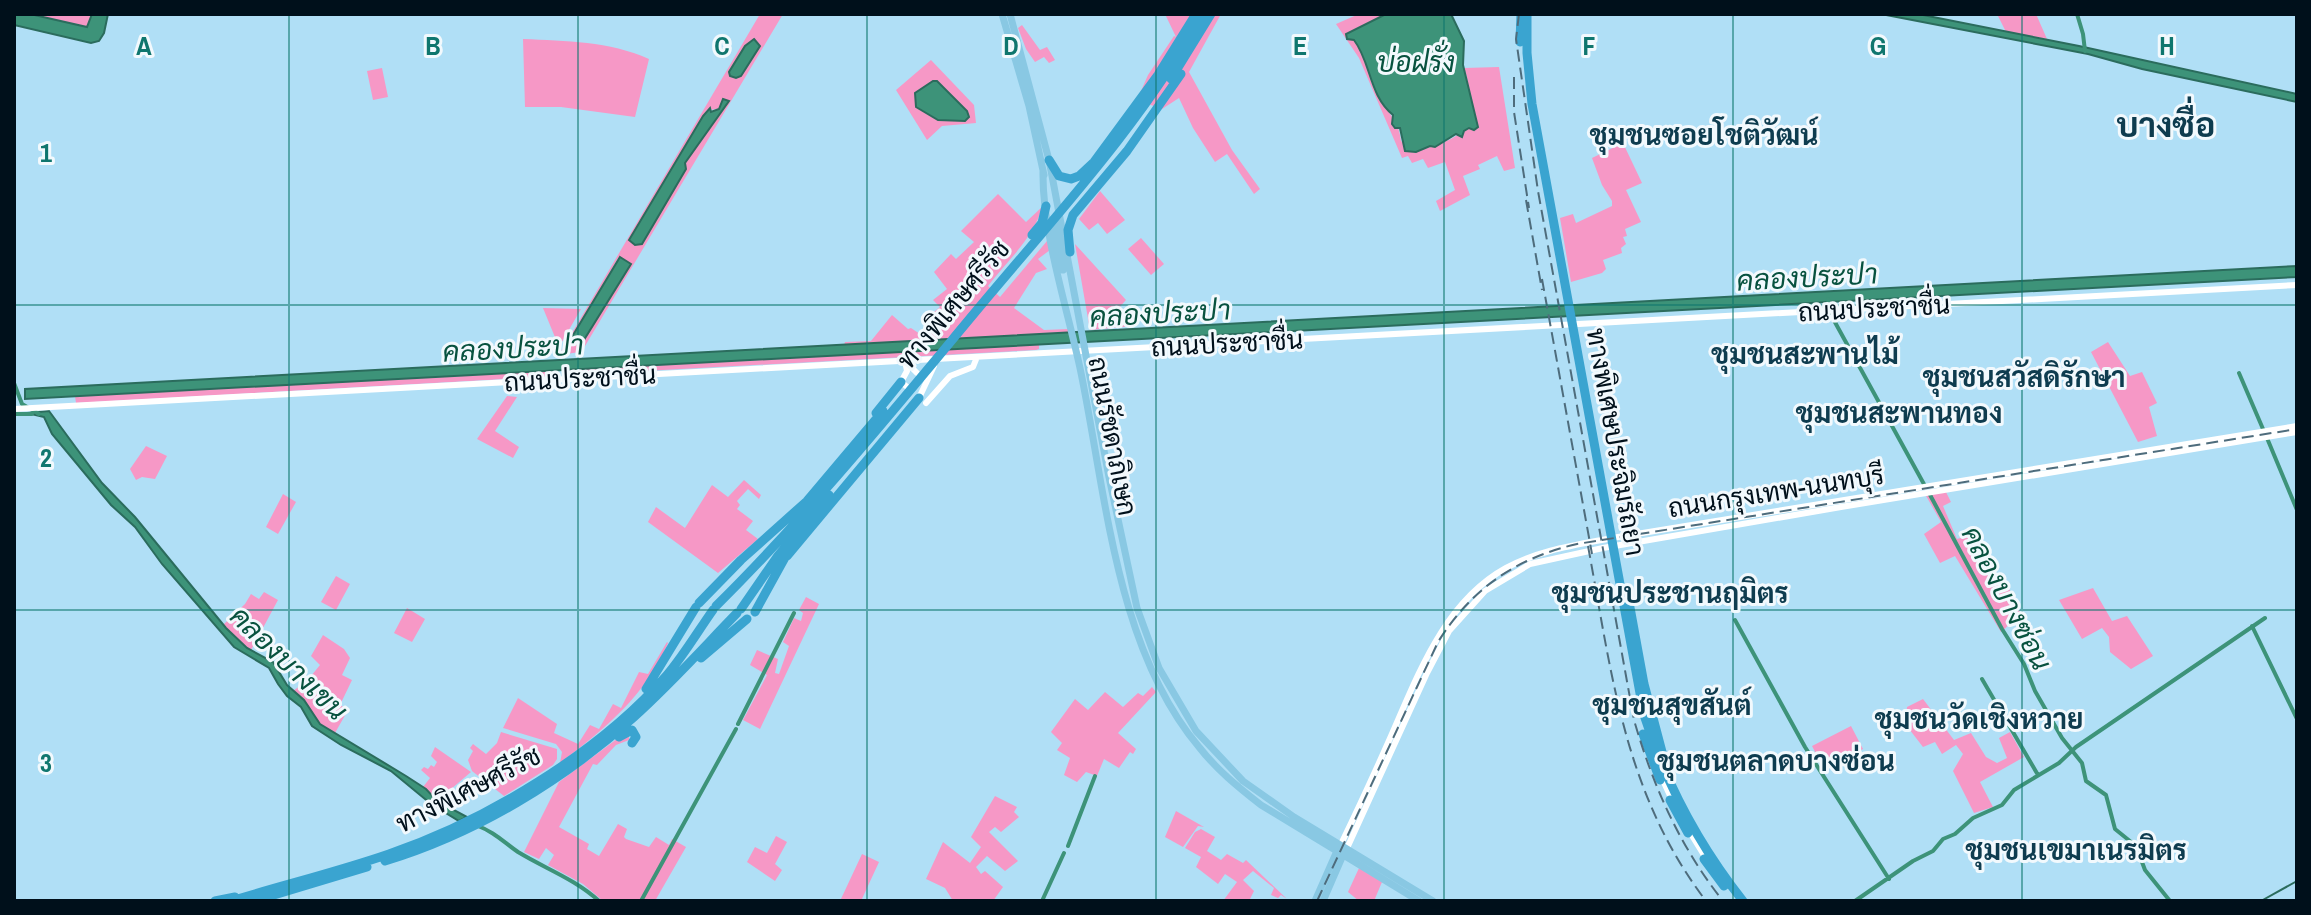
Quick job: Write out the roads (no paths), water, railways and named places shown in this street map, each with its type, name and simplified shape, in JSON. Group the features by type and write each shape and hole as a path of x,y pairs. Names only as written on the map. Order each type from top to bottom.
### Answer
{"highway":[{"path":"1059,195 1066,198 1094,162 1131,113 1196,14"},
{"name":"ทางพิเศษศรีรัช","path":"231,901 255,899 436,835 507,800 587,753 656,696 739,611 821,499 1108,155 1165,78 1203,14"},
{"name":"ทางพิเศษศรีรัช","path":"587,753 669,673 714,608 821,499 1116,153 1172,77 1211,14"},
{"name":"ทางพิเศษประจิมรัถยา","path":"1521,14 1521,55 1529,122 1635,706 1657,773 1677,814 1707,863 1741,901"},
{"name":"ทางพิเศษประจิมรัถยา","path":"1527,14 1532,104 1637,687 1664,775 1696,835 1741,901"},
{"path":"1065,251 1069,221 1158,109 1184,69 1204,28"},
{"path":"1049,160 1059,176 1071,179 1094,162"},
{"path":"850,448 1042,223 1046,206"},
{"path":"624,716 653,681 698,605 741,560 807,501 903,379"},
{"path":"787,556 923,400"},
{"path":"1597,464 1607,498 1644,684 1665,771"},
{"path":"656,696 751,615 787,556 796,534"},
{"path":"587,753 604,748 629,730 636,734 632,743"},
{"path":"215,901 255,899"}],"main road":[{"name":"ถนนรัชดาภิเษก","path":"1002,14 1029,106 1080,308 1123,543"},
{"name":"ถนนรัชดาภิเษก","path":"1010,14 1053,179 1120,566"},
{"name":"ถนนรัชดาภิเษก","path":"1043,171 1046,206 1130,616 1145,658 1162,692 1198,747 1227,778 1261,805 1422,901"},
{"name":"ถนนรัชดาภิเษก","path":"1053,179 1059,195 1065,251"},
{"name":"ถนนประชาชื่น","path":"14,409 977,357 1076,348 2297,285"},
{"path":"1068,312 1077,315 1080,308"},
{"path":"923,400 935,394 950,376 973,367 977,357"},
{"path":"923,400 937,359"},
{"path":"905,361 927,385 929,392 935,394"},
{"path":"905,361 903,379 923,400"},
{"path":"903,379 917,373"},
{"path":"1087,402 1093,396 1097,401"},
{"name":"ถนนกรุงเทพ-นนทบุรี","path":"1493,582 1530,564 1695,529 2297,429"},
{"name":"ถนนรัชดาภิเษก","path":"1107,477 1147,639 1163,678 1217,759 1283,810 1433,901"},
{"name":"ถนนกรุงเทพ-นนทบุรี","path":"1315,901 1345,844 1451,617 1504,569 1536,555 1612,538 1695,529"},
{"path":"1612,538 1641,715 1655,761 1679,812 1708,860 1741,901"},
{"name":"ถนนรัชดาภิเษก","path":"1184,712 1233,767 1265,793 1440,901"},
{"path":"1641,715 1687,815 1741,901"},
{"name":"ถนนรัชดาภิเษก","path":"1187,730 1273,808 1422,901"},
{"path":"1286,820 1292,822 1295,819 1291,811"},
{"name":"ถนนกรุงเทพ-นนทบุรี","path":"1323,901 1340,854"},
{"path":"1384,880 1381,872 1388,870"}],"water":[{"path":"14,14 30,14 87,27 92,14 108,14 104,33 99,41 91,43 14,25"},
{"name":"บ่อฝรั่ง","path":"1386,14 1451,14 1464,41 1463,65 1478,127 1464,131 1462,137 1456,134 1435,147 1416,152 1405,151 1400,128 1392,124 1393,115 1379,98 1360,49 1354,40 1347,39 1346,34"},
{"path":"1881,14 1918,14 2079,46 2297,94 2297,102 2142,69 2088,54"},
{"path":"754,39 760,46 741,76 730,76 729,72 745,46"},
{"path":"937,81 967,111 969,117 965,121 938,120 916,107 915,93"},
{"path":"723,99 729,101 685,163 686,169 642,244 635,245 629,240 703,116 710,108 711,112 719,109"},
{"path":"620,257 631,264 582,343 570,340"},
{"path":"2297,266 2297,277 25,399 25,389"},
{"path":"49,411 102,483 135,517 226,628 247,648 273,662 287,685 304,700 320,724 426,789 437,801 467,817 459,821 431,804 391,771 312,726 301,707 287,696 269,668 234,647 162,564 135,527 111,505 52,434 44,417 27,413"}],"waterway":[{"path":"2077,14 2085,51"},
{"name":"คลองบางซ่อน","path":"1828,299 1831,315 1925,486"},
{"path":"2239,373 2263,429"},
{"name":"คลองบางเขน","path":"14,383 22,404 39,414"},
{"path":"14,414 32,414"},
{"path":"2267,438 2297,510"},
{"name":"คลองบางซ่อน","path":"1929,493 2024,664 2035,691 2062,738 2082,763 2086,781 2106,795 2115,829 2136,846 2145,870 2170,901"},
{"path":"738,724 794,613"},
{"path":"1855,901 1933,851 1943,839 1955,834 1973,818 2002,805 2014,790 2059,763 2076,747 2265,618"},
{"path":"1735,620 1805,747 1889,879"},
{"path":"2252,626 2297,719"},
{"path":"1982,679 2038,775"},
{"path":"641,901 736,729"},
{"path":"1068,846 1095,776"},
{"name":"คลองบางเขน","path":"476,825 580,886 599,901"},
{"path":"1042,901 1064,853"},
{"path":"2261,901 2297,881"}],"railway":[{"path":"1519,14 1516,39 1538,191 1634,720 1650,769 1670,815 1694,859 1723,901"},
{"path":"1514,77 1514,112 1529,208"},
{"path":"1526,200 1542,290"},
{"path":"1542,279 1592,554"},
{"path":"1317,901 1438,642 1480,591 1515,567 1577,544 2297,429"},
{"path":"1588,546 1614,687 1639,775 1656,818 1678,860 1706,901"}],"district":[{"name":"บางซื่อ","path":"2166,125"},
{"name":"ชุมชนซอยโชติวัฒน์","path":"1704,135"},
{"name":"ชุมชนสะพานไม้","path":"1805,354"},
{"name":"ชุมชนสวัสดิรักษา","path":"2024,377"},
{"name":"ชุมชนสะพานทอง","path":"1899,413"},
{"name":"ชุมชนประชานฤมิตร","path":"1670,593"},
{"name":"ชุมชนสุขสันต์","path":"1672,705"},
{"name":"ชุมชนวัดเชิงหวาย","path":"1979,719"},
{"name":"ชุมชนตลาดบางซ่อน","path":"1776,761"},
{"name":"ชุมชนเขมาเนรมิตร","path":"2076,850"}],"water label":[{"name":"คลองประปา","path":"1807,277"},
{"name":"คลองประปา","path":"1160,313"},
{"name":"คลองประปา","path":"513,348"}]}
